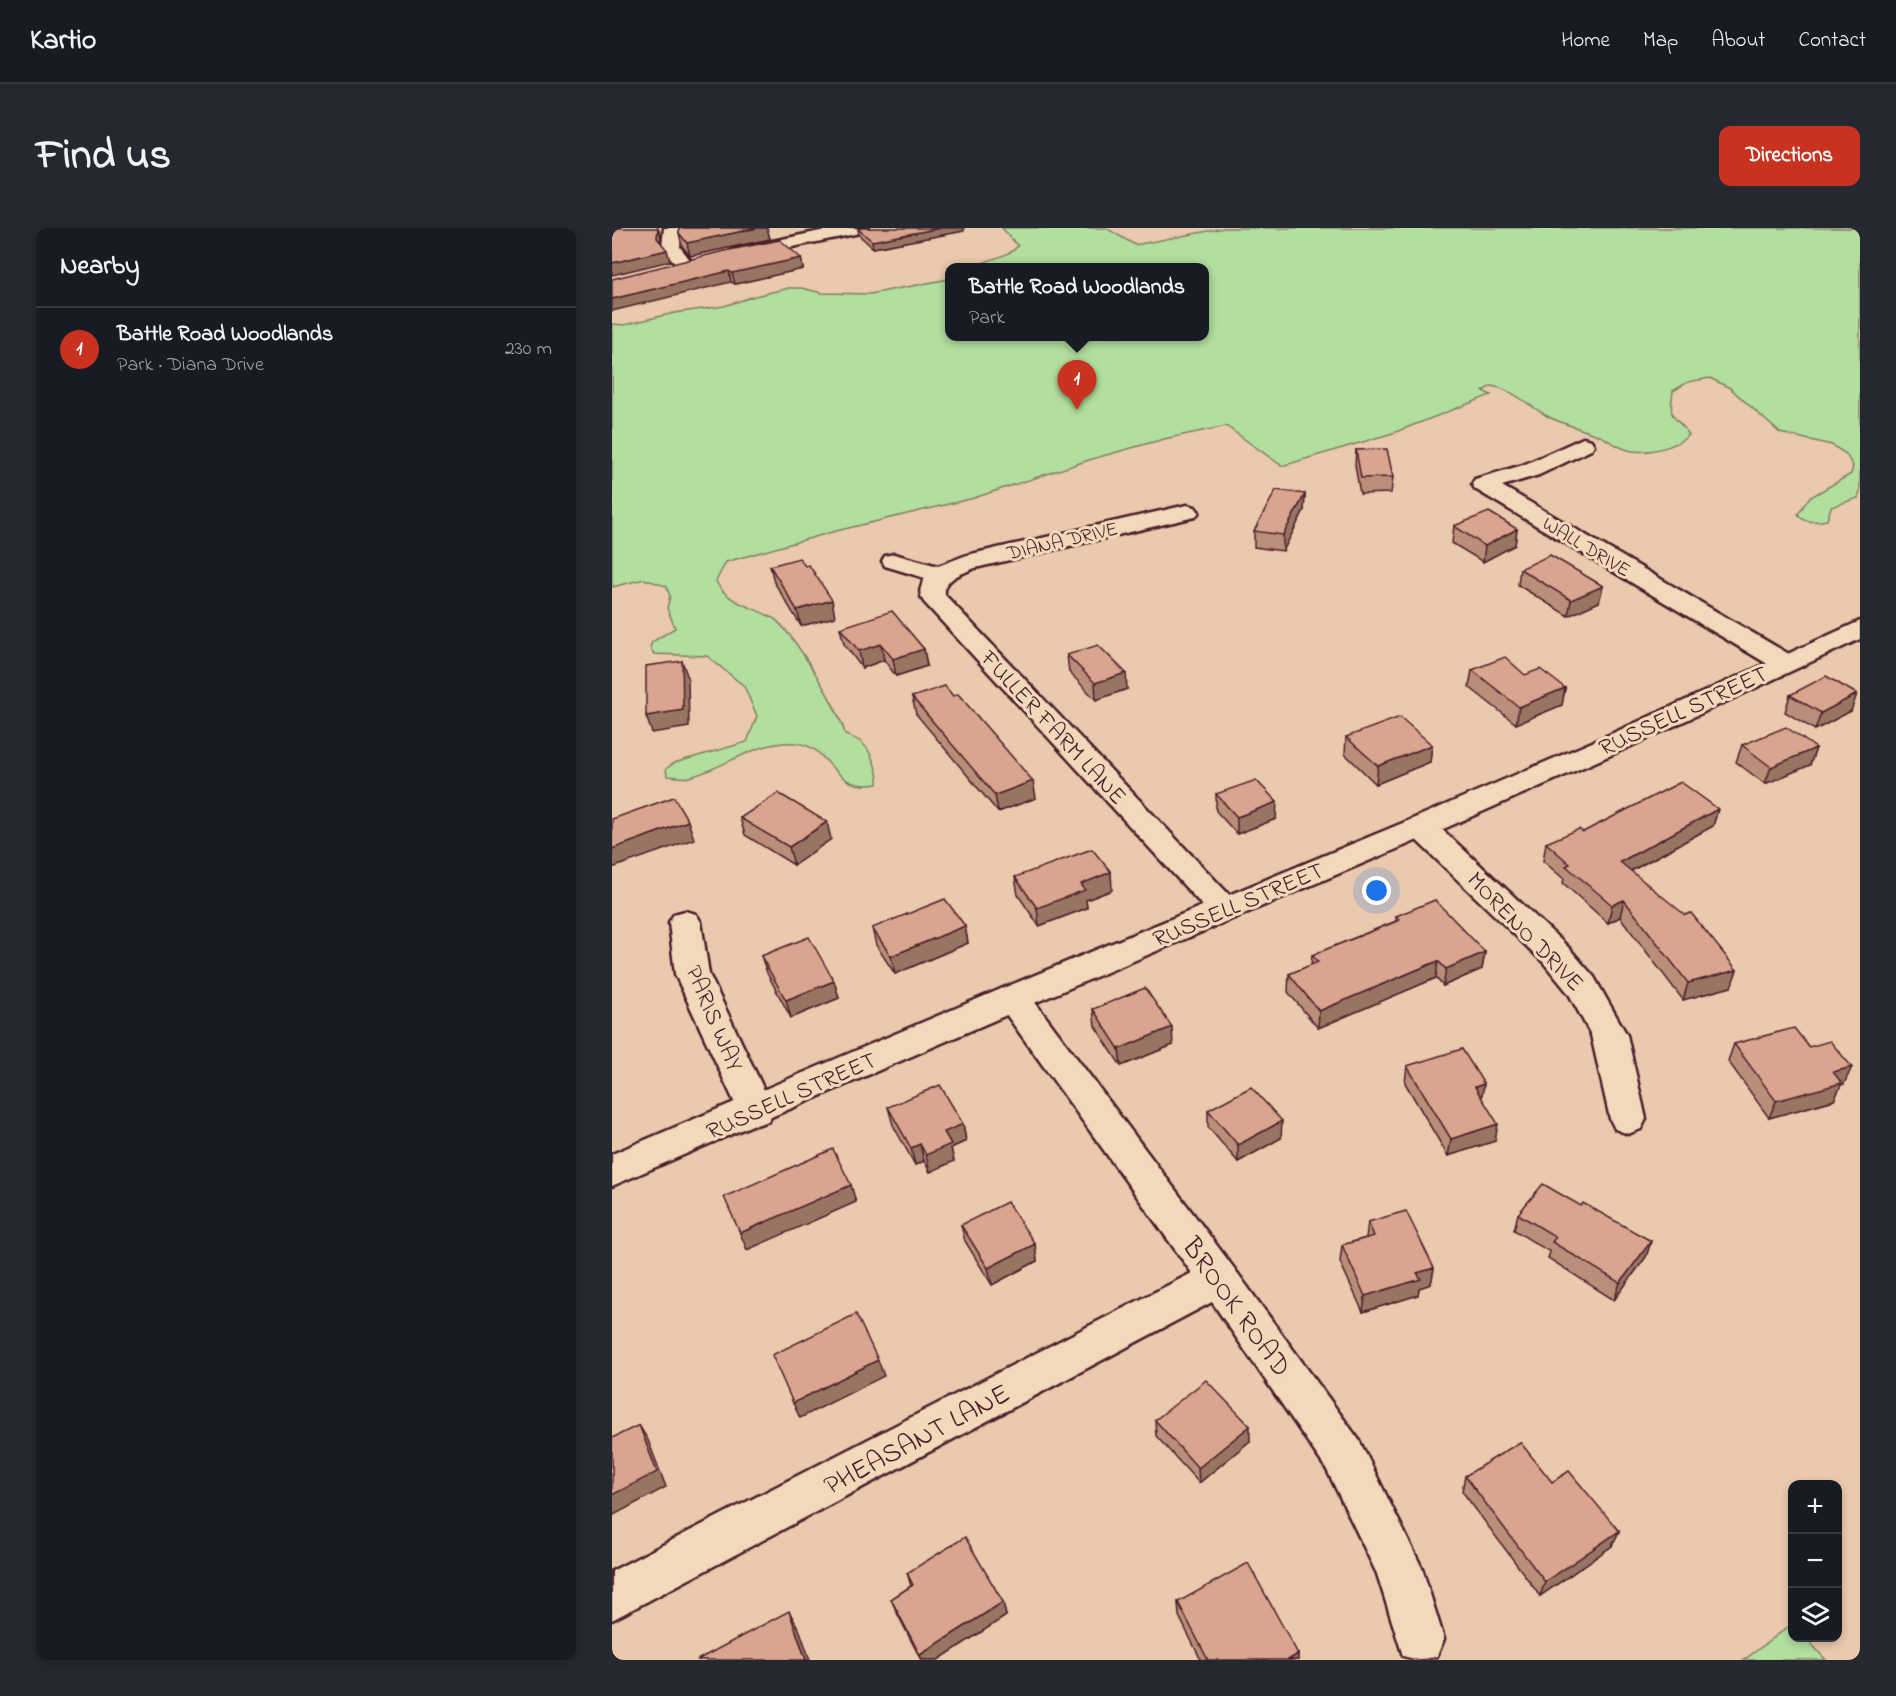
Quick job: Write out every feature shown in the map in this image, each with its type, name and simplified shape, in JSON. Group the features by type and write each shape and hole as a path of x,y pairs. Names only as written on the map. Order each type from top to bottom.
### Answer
{"street":[{"path":"674,228 670,247 676,267 706,260"},
{"path":"726,255 860,228"},
{"name":"WALL DRIVE","path":"1583,445 1531,470 1483,484 1785,663"},
{"name":"DIANA DRIVE","path":"940,575 954,567 981,559 1187,512"},
{"path":"894,561 940,575"},
{"name":"FULLER FARM LANE","path":"940,575 932,588 933,597 1224,909"},
{"name":"RUSSELL STREET","path":"612,1171 756,1111 1013,998 1421,827 1621,740 1860,629"},
{"name":"MORENO DRIVE","path":"1421,827 1555,954 1582,986 1609,1035 1628,1119"},
{"name":"PARIS WAY","path":"685,922 692,974 756,1111"},
{"name":"BROOK ROAD","path":"1013,998 1323,1424 1348,1465 1399,1568 1420,1639"},
{"name":"PHEASANT LANE","path":"612,1596 1219,1279"}],"green space":[{"path":"1002,228 1106,228 1135,245 1224,228 1860,228 1860,492 1858,498 1831,507 1827,520 1811,522 1801,517 1798,514 1809,498 1851,474 1853,466 1846,454 1832,445 1780,433 1730,388 1710,378 1688,382 1673,391 1672,414 1689,435 1677,443 1652,451 1624,449 1599,436 1553,419 1513,394 1491,386 1483,391 1491,395 1393,433 1282,466 1226,426 1164,439 1092,459 974,498 836,531 726,562 716,581 726,595 773,618 781,625 803,654 835,708 845,734 865,746 876,768 878,784 862,785 850,782 840,776 817,752 795,743 781,743 754,750 690,777 667,776 666,769 674,763 747,742 757,716 744,686 707,656 654,654 650,648 652,642 675,628 667,608 670,596 666,586 644,579 612,587 612,324 624,325 674,313 724,306 789,288 822,293 870,294 945,280 945,341 1209,341 1209,263 984,263 1010,252 1018,246"},
{"path":"1788,1627 1788,1642 1810,1642 1826,1660 1744,1660"}],"building":[{"path":"612,228 658,228 657,238 667,250 612,263"},
{"path":"679,228 757,228 687,243 679,233"},
{"path":"941,228 872,241 858,229"},
{"path":"780,240 801,258 732,273 729,271 612,299 612,279 724,251"},
{"path":"1387,449 1393,477 1361,478 1356,450"},
{"path":"1276,490 1305,494 1283,535 1254,531"},
{"path":"1489,512 1517,529 1485,546 1454,526"},
{"path":"1550,555 1603,586 1571,600 1520,569"},
{"path":"799,558 805,566 809,565 832,600 797,610 770,566"},
{"path":"892,611 924,649 893,659 881,644 859,651 840,628"},
{"path":"1098,645 1126,673 1095,683 1067,655"},
{"path":"1505,657 1525,675 1540,669 1565,688 1519,707 1472,670"},
{"path":"682,661 683,710 646,716 646,666"},
{"path":"1826,676 1857,694 1821,713 1790,695"},
{"path":"945,686 953,696 958,694 1033,781 995,795 912,697"},
{"path":"1400,717 1432,745 1378,766 1346,737"},
{"path":"1786,727 1816,748 1771,767 1742,745"},
{"path":"1256,780 1277,802 1237,817 1216,794"},
{"path":"1681,782 1718,809 1620,862 1685,915 1691,913 1737,970 1688,983 1624,900 1612,905 1566,866 1570,864 1546,843 1579,829 1583,832"},
{"path":"778,793 827,822 789,847 740,818"},
{"path":"674,797 688,821 612,849 612,819"},
{"path":"1092,849 1111,872 1081,884 1085,890 1037,908 1015,877"},
{"path":"945,899 965,926 891,956 872,928"},
{"path":"1435,900 1485,952 1446,969 1438,961 1319,1011 1289,974 1318,962 1312,955 1400,920 1396,916"},
{"path":"809,937 834,981 786,1000 761,956"},
{"path":"1145,988 1172,1027 1119,1049 1093,1009"},
{"path":"1794,1028 1809,1047 1830,1041 1852,1067 1833,1072 1842,1083 1776,1101 1734,1044"},
{"path":"1462,1049 1484,1084 1475,1087 1498,1124 1451,1139 1407,1066"},
{"path":"940,1085 963,1124 944,1132 951,1144 926,1155 920,1144 911,1148 888,1107"},
{"path":"1251,1087 1282,1121 1238,1145 1208,1110"},
{"path":"833,1149 851,1185 740,1233 724,1197"},
{"path":"1543,1184 1581,1206 1583,1203 1651,1241 1620,1283 1552,1242 1556,1237 1518,1214"},
{"path":"1007,1202 1035,1244 988,1268 961,1225"},
{"path":"1406,1211 1434,1268 1417,1273 1421,1279 1365,1296 1342,1245 1374,1236 1368,1222"},
{"path":"856,1314 878,1360 793,1403 772,1355"},
{"path":"1206,1380 1250,1426 1198,1468 1155,1420"},
{"path":"639,1425 657,1472 612,1495 612,1438"},
{"path":"1520,1442 1552,1482 1569,1471 1619,1531 1545,1582 1465,1476"},
{"path":"965,1537 1003,1602 920,1655 891,1599 913,1585 907,1573"},
{"path":"1248,1563 1298,1654 1288,1660 1208,1660 1178,1602"},
{"path":"789,1611 806,1660 697,1660"}],"place":[{"name":"Battle Road Woodlands","path":"1077,410"}]}
